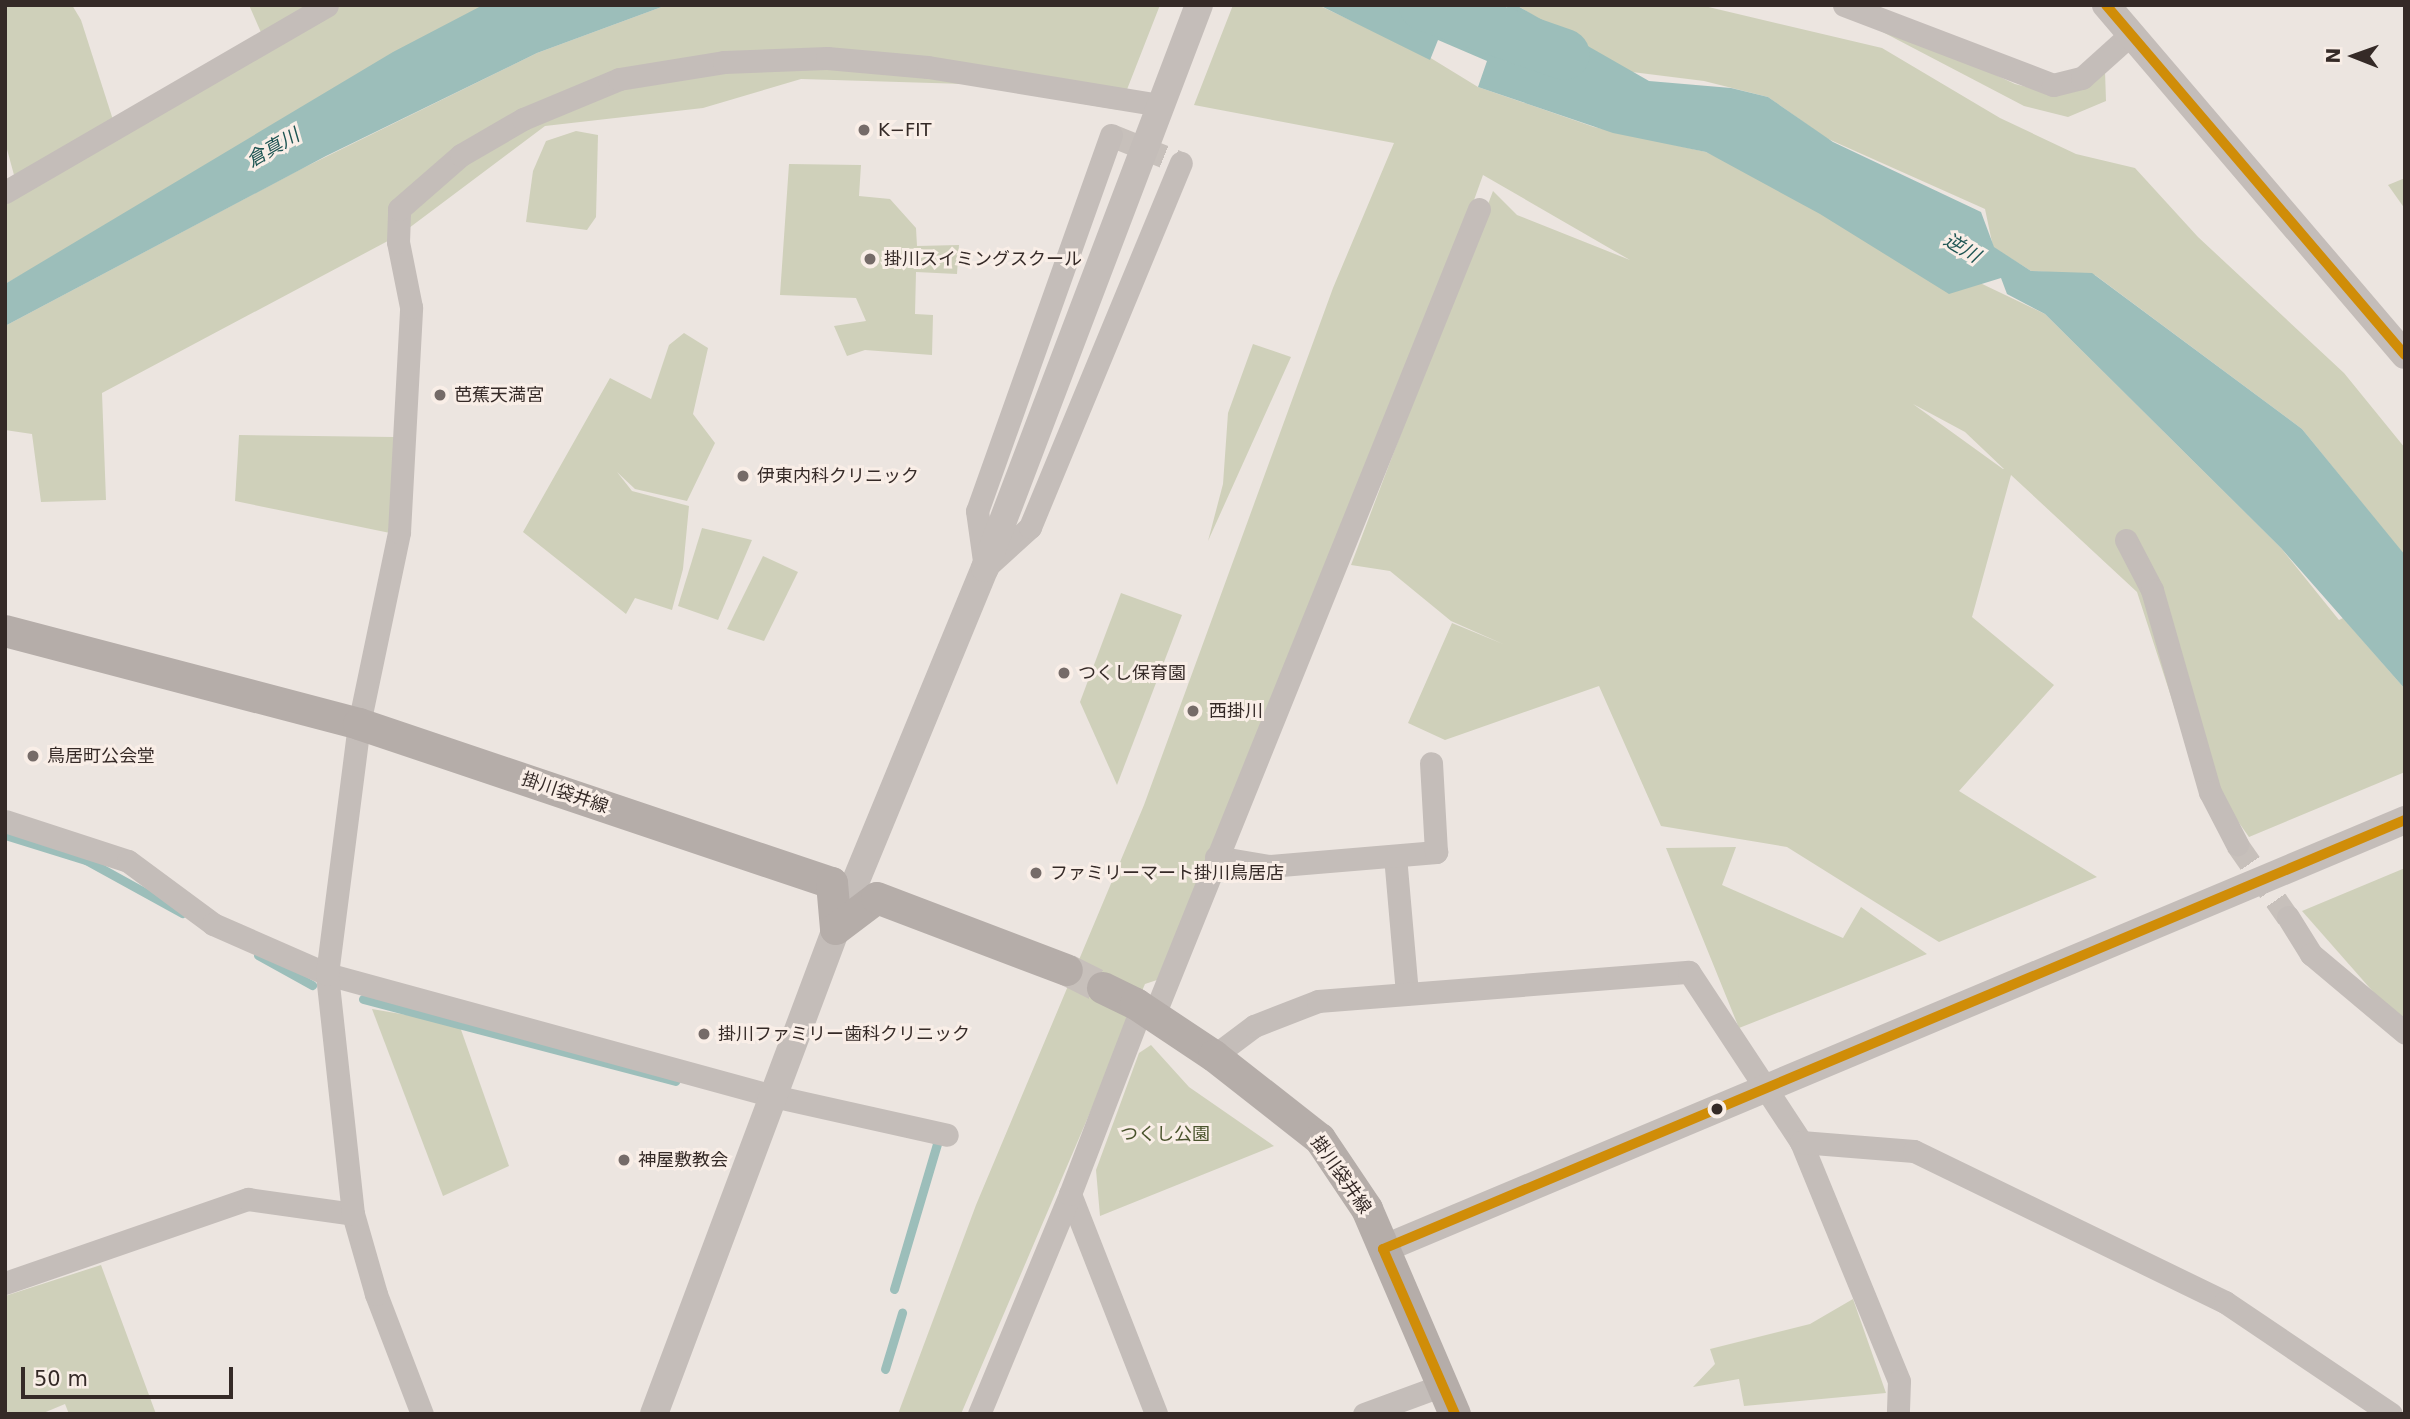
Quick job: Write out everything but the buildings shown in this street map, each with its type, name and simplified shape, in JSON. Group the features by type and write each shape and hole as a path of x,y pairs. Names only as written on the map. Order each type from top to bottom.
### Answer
{"main road":[{"name":"掛川袋井線","path":"5,631 359,724 832,883 836,929"},
{"path":"836,929 877,898 1067,970"},
{"name":"掛川袋井線","path":"1103,988 1147,1012 1214,1056 1320,1139 1367,1209 1455,1414"}],"street":[{"path":"5,192 327,5"},
{"path":"654,1414 836,929 985,568 1199,5"},
{"path":"1844,5 2053,85 2082,78 2131,34"},
{"path":"2106,5 2405,355"},
{"path":"422,1414 376,1294 353,1214 327,974 359,724 399,532 411,307 398,243 399,209 461,155 523,118 618,79 724,62 827,58 928,67 1162,101"},
{"path":"985,568 977,511 1111,135"},
{"path":"985,568 1030,527 1181,163"},
{"path":"979,1414 1147,1012 1216,857 1479,209"},
{"path":"2126,541 2152,590 2210,792 2237,844"},
{"path":"1216,857 1269,866 1436,852 1431,763"},
{"path":"5,821 128,861 213,924 327,974 773,1096 947,1135"},
{"path":"1383,1249 2396,824"},
{"path":"1395,856 1407,993"},
{"path":"2288,917 2311,954 2405,1033"},
{"path":"1214,1056 1254,1026 1318,1001 1689,972 1768,1088 1801,1142 1899,1381 1898,1414"},
{"path":"1801,1142 1914,1151 2225,1302 2391,1414"},
{"path":"1070,1194 1156,1414"},
{"path":"5,1283 248,1199 353,1214"},
{"path":"1364,1414 1443,1385"}],"green space":[{"path":"5,5 72,5 81,20 114,123 14,175 5,142"},
{"path":"249,5 318,5 263,37"},
{"path":"327,5 507,5 5,284 5,194"},
{"path":"667,5 1160,5 1119,110 965,84 801,79 703,108 545,126 401,234 102,393 106,500 41,502 32,434 5,430 5,326 301,169 537,53"},
{"path":"1233,5 1318,5 1429,57 1478,87 1594,127 1706,152 2045,314 2281,548 2339,620 2343,618 2405,689 2405,772 2249,837 2189,752 2137,592 2011,475 1972,617 2054,685 1959,791 2097,877 1939,942 1787,847 1661,826 1599,686 1445,740 1408,723 1452,623 1503,644 1451,621 1390,571 1351,565 1493,191 1517,215 1630,260 1483,175 1445,281 1157,980 1145,984 961,1414 898,1414 976,1205 1144,805 1333,288 1394,143 1194,105","holes":["1913,404 1965,432 2004,469"]},
{"path":"1517,5 1700,5 1882,48 2000,118 2076,154 2135,168 2198,237 2344,373 2405,448 2405,556 2302,429 2095,275 2031,271 1993,247 1985,209 1826,138 1768,97 1704,81 1616,70"},
{"path":"1875,28 1934,46 2015,84 2060,95 2105,71 2106,101 2068,117 2024,106"},
{"path":"576,131 598,135 596,217 587,230 526,222 533,171 546,141"},
{"name":"掛川スイミングスクール","path":"789,164 861,165 859,196 890,199 916,228 917,246 959,245 957,274 916,272 915,314 933,315 932,355 865,350 847,356 834,326 866,321 856,298 780,295"},
{"path":"2405,178 2405,209 2388,185"},
{"path":"684,333 708,348 693,414 715,443 687,501 635,489 617,472 632,491 689,506 683,569 672,610 635,598 626,614 523,532 610,378 651,399 669,345"},
{"path":"1253,344 1291,357 1208,541 1223,484 1228,413"},
{"path":"239,435 394,437 390,533 235,501"},
{"path":"702,528 752,540 718,620 678,606"},
{"path":"763,556 798,572 764,641 727,629"},
{"path":"1121,593 1182,615 1117,785 1080,702"},
{"path":"1736,847 1722,885 1843,938 1861,907 1927,954 1739,1028 1666,848"},
{"path":"2405,868 2405,1028 2302,911"},
{"path":"372,1009 459,1024 509,1166 443,1196"},
{"name":"つくし公園","path":"1151,1045 1189,1087 1274,1146 1100,1216 1096,1170 1139,1053"},
{"path":"101,1265 156,1414 69,1414 65,1404 41,1414 5,1414 5,1296"},
{"path":"1853,1299 1886,1393 1744,1406 1739,1379 1693,1387 1715,1364 1710,1349 1810,1324"}],"water":[{"name":"倉真川","path":"483,5 667,5 537,53 326,156 5,326 5,284 393,52"},
{"path":"1319,5 1449,5 1446,19 1494,42 1508,5 1516,5 1649,81 1731,88 1768,97 1833,142 1981,212 1994,247 2031,271 2092,273 2302,429 2405,555 2405,689 2281,548 2045,314 2007,294 2001,278 1949,294 1820,214 1706,152 1613,133 1478,87 1487,61 1438,40 1430,60"}],"waterway":[{"name":"逆川","path":"1424,5 1564,54"},
{"path":"5,835 86,860 182,913"},
{"path":"258,955 312,985"},
{"path":"363,999 675,1081"},
{"path":"894,1289 938,1140 934,1139"},
{"path":"885,1369 902,1313"}],"tunnel":[{"path":"1111,135 1181,163"},
{"path":"2237,844 2288,917"},
{"path":"1067,970 1103,988"}],"transit line":[{"path":"2106,5 2405,355"},
{"path":"1455,1414 1383,1249 2405,820"}],"place":[{"name":"K−FIT","path":"864,130"},
{"name":"掛川スイミングスクール","path":"870,259"},
{"name":"芭蕉天満宮","path":"440,395"},
{"name":"伊東内科クリニック","path":"743,476"},
{"name":"つくし保育園","path":"1064,673"},
{"name":"西掛川","path":"1193,711"},
{"name":"鳥居町公会堂","path":"33,756"},
{"name":"ファミリーマート掛川鳥居店","path":"1036,873"},
{"name":"掛川ファミリー歯科クリニック","path":"704,1034"},
{"name":"神屋敷教会","path":"624,1160"}]}
